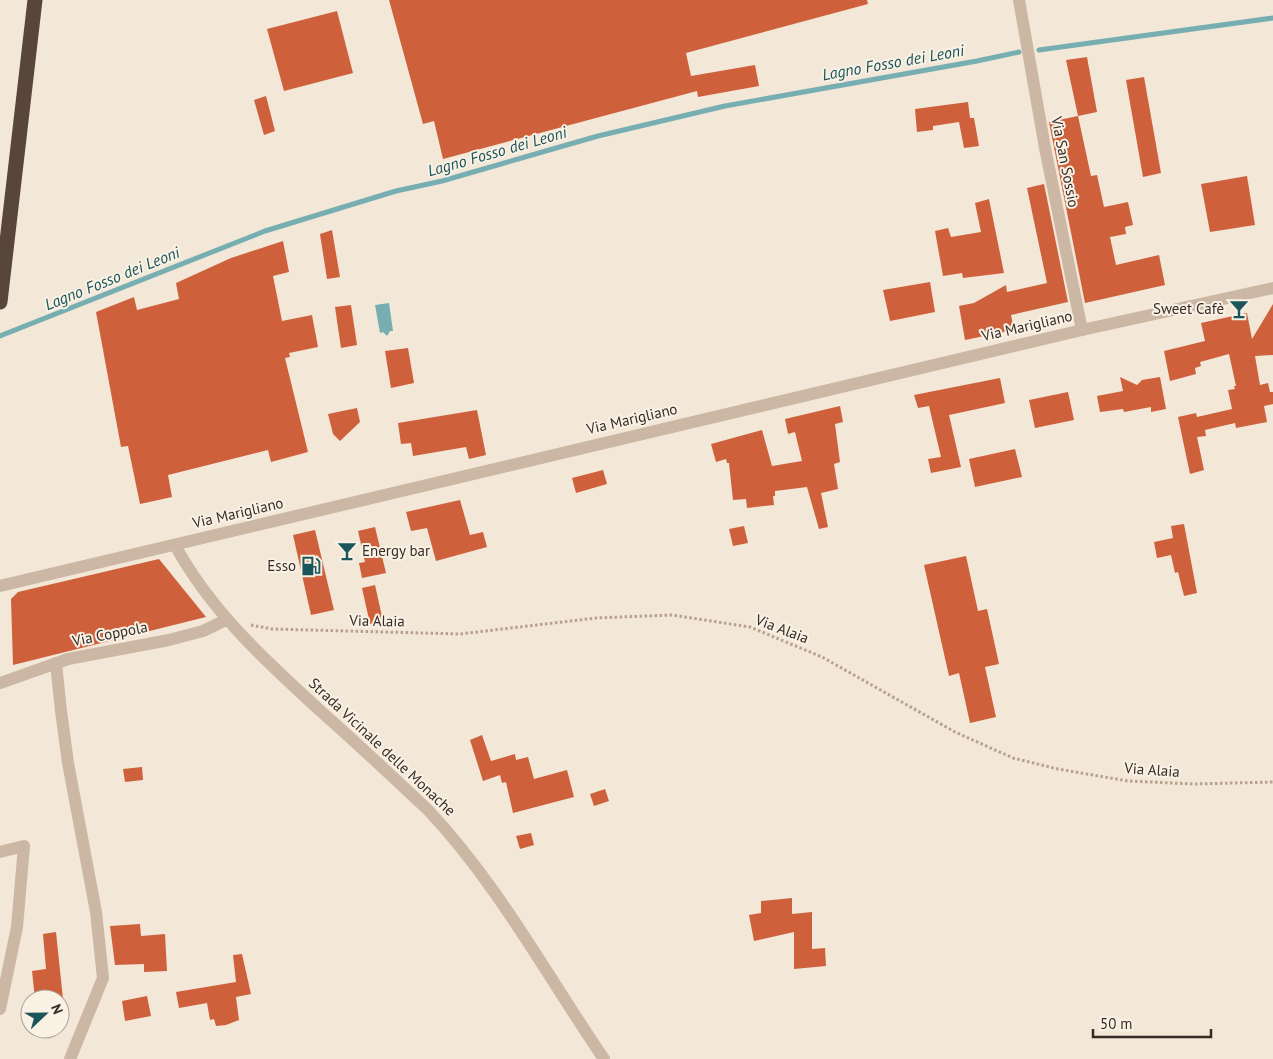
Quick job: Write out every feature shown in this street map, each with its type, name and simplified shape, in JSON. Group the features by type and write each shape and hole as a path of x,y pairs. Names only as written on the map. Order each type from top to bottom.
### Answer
{"highway":[{"path":"0,302 35,0"}],"street":[{"name":"Via San Sossio","path":"1019,0 1044,148 1082,330"},
{"name":"Via Marigliano","path":"0,586 1082,330 1273,288"},
{"name":"Strada Vicinale delle Monache","path":"175,545 206,594 226,620 291,684 428,810 448,831 499,898 604,1059"},
{"name":"Via Coppola","path":"0,683 68,659 170,640 202,631 226,620"},
{"path":"56,663 68,763 96,912 103,978 70,1059"},
{"path":"0,852 24,846 17,927 0,1009"}],"path":[{"name":"Via Alaia","path":"226,620 272,630 460,634 596,618 672,615 750,627 822,657 955,732 1013,758 1058,769 1128,781 1194,784 1273,782"}],"water":[{"path":"389,303 393,331 390,331 387,336 383,332 380,333 375,305"}],"building":[{"path":"389,0 867,0 868,4 686,53 691,76 755,65 759,86 698,97 697,91 443,159 434,121 423,124"},
{"path":"337,11 353,73 284,91 267,29"},
{"path":"1087,57 1097,112 1078,116 1066,60"},
{"path":"1144,77 1161,173 1143,177 1126,80"},
{"path":"266,96 275,131 264,135 254,100"},
{"path":"968,102 970,118 974,118 979,146 964,148 959,122 933,126 933,130 917,132 915,109"},
{"path":"1078,116 1091,176 1097,175 1104,207 1128,202 1133,225 1125,227 1126,234 1110,237 1116,265 1159,255 1165,285 1085,303 1049,122"},
{"path":"1247,176 1255,225 1210,232 1201,184"},
{"path":"1044,184 1068,302 1011,315 1014,330 965,340 959,306 974,303 1006,285 1007,292 1047,283 1027,188"},
{"path":"989,199 1004,273 963,278 962,273 943,276 935,231 948,228 951,237 981,232 975,203"},
{"path":"332,230 340,277 327,279 320,234"},
{"path":"283,241 289,272 273,276 282,321 312,315 318,347 289,353 290,357 285,358 308,452 271,462 268,450 168,475 172,497 140,504 128,446 121,447 96,312 134,297 137,310 179,299 176,283 231,258"},
{"path":"930,282 935,312 890,321 883,290"},
{"path":"1273,304 1273,355 1255,356 1260,385 1268,383 1270,392 1273,392 1273,404 1264,406 1267,422 1236,428 1235,423 1205,430 1206,436 1197,437 1204,470 1190,474 1178,417 1196,413 1197,417 1232,409 1228,390 1235,389 1234,386 1236,386 1229,354 1200,362 1201,366 1195,368 1196,374 1170,381 1164,351 1205,341 1201,323 1247,313 1252,339"},
{"path":"351,305 357,345 341,348 335,307"},
{"path":"408,348 414,383 391,388 385,351"},
{"path":"1120,377 1137,385 1142,380 1160,377 1166,409 1151,412 1151,407 1124,412 1123,409 1100,412 1097,396 1123,391"},
{"path":"1000,378 1005,403 949,415 961,467 931,473 928,459 941,457 929,406 918,408 914,395"},
{"path":"1068,392 1074,420 1035,428 1029,400"},
{"path":"840,406 843,422 835,424 840,462 834,464 838,489 821,493 828,527 819,529 807,487 775,491 775,496 773,496 774,505 747,508 746,499 733,500 729,463 727,463 726,459 716,462 711,444 762,430 772,466 802,461 795,432 788,434 785,419"},
{"path":"357,408 360,422 340,441 333,434 328,414"},
{"path":"477,410 486,455 469,459 466,447 413,456 411,443 401,444 398,423"},
{"path":"1015,449 1022,477 975,487 969,459"},
{"path":"603,470 607,484 576,493 572,478"},
{"path":"460,500 470,535 483,532 487,547 436,561 427,528 411,531 406,512"},
{"path":"1184,524 1197,593 1184,596 1178,572 1175,573 1171,555 1157,558 1154,542 1173,538 1171,526"},
{"path":"744,526 748,543 733,546 729,529"},
{"path":"375,527 386,573 362,578 359,563 365,562 358,531"},
{"path":"315,530 334,610 311,615 293,535"},
{"path":"966,556 978,611 987,609 999,664 985,667 996,717 970,723 959,673 949,676 924,565"},
{"path":"159,559 206,617 13,665 11,599 18,592"},
{"path":"375,585 383,621 370,624 362,588"},
{"path":"482,735 491,761 515,754 516,760 528,757 534,779 567,770 574,797 513,813 506,782 502,783 500,775 483,781 470,740"},
{"path":"142,767 143,780 125,782 123,769"},
{"path":"605,789 609,801 594,806 590,794"},
{"path":"531,833 534,845 520,849 516,836"},
{"path":"792,898 792,914 812,912 812,949 825,948 826,966 794,969 794,932 754,941 749,915 761,913 761,901"},
{"path":"140,924 141,936 165,934 167,971 144,972 144,964 115,965 110,926"},
{"path":"56,932 62,989 34,989 32,971 46,969 43,934"},
{"path":"242,954 251,994 236,997 239,1020 226,1025 216,1026 214,1019 210,1020 207,1003 179,1008 176,992 236,982 233,955"},
{"path":"147,996 151,1016 125,1021 122,1001"}],"waterway":[{"name":"Lagno Fosso dei Leoni","path":"1039,50 1273,18"},
{"name":"Lagno Fosso dei Leoni","path":"0,336 265,231 396,191 442,181 598,136 725,106 1019,52"}],"place":[{"name":"Sweet Cafè","path":"1239,309"},
{"name":"Energy bar","path":"347,551"},
{"name":"Esso","path":"311,566"}]}
